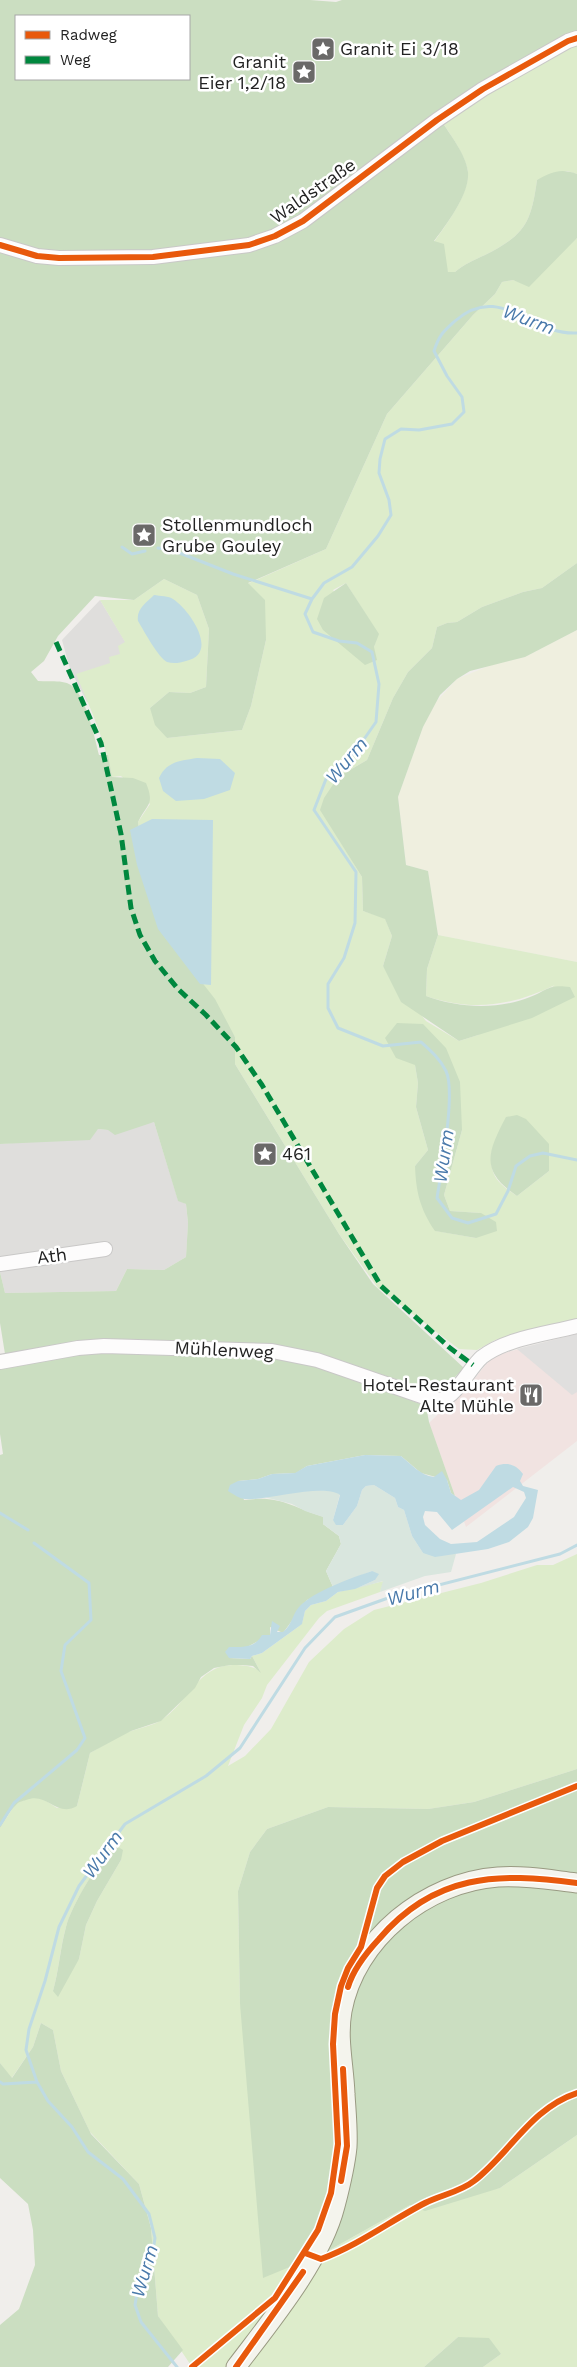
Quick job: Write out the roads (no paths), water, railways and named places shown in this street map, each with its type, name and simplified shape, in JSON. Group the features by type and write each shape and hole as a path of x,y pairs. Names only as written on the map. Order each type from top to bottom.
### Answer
{"street":[{"name":"Waldstraße","path":"0,245 37,256 59,258 153,257 249,245 275,236 303,221 437,120 483,89 568,41 577,38"},
{"name":"Ath","path":"0,1264 105,1249"},
{"name":"Mühlenweg","path":"0,1362 78,1348 104,1346 272,1351 317,1360 427,1398 441,1400 446,1398 473,1366 496,1347 577,1326"},
{"path":"236,2367 300,2277 325,2233 334,2209 347,2146 340,2037 342,2011 350,1980 372,1946 400,1916 436,1894 454,1886 497,1877 521,1877 577,1883"}],"water":[{"path":"154,595 173,599 187,612 194,622 201,641 201,650 196,657 186,661 169,663 155,649 138,621 142,606"},
{"path":"197,758 220,759 235,773 230,790 204,799 176,801 163,791 159,778 162,772 170,765"},
{"path":"152,819 213,820 211,985 200,984 158,929 137,865 130,830"},
{"path":"365,1455 401,1456 416,1469 429,1476 434,1477 442,1471 451,1493 461,1500 479,1490 496,1466 508,1464 517,1468 523,1474 520,1481 523,1486 538,1490 533,1518 528,1527 509,1542 488,1549 435,1557 423,1553 412,1536 404,1510 398,1507 395,1498 374,1485 366,1486 362,1490 357,1506 343,1525 336,1525 333,1520 340,1495 332,1492 308,1492 245,1499 228,1491 230,1485 238,1481 258,1479 272,1474 295,1473 307,1466","holes":["513,1487 524,1492 526,1498 514,1517 477,1542 451,1544 440,1539 425,1525 423,1517 425,1511 437,1512 452,1530"]},
{"path":"372,1571 379,1574 375,1580 355,1589 338,1592 326,1601 311,1605 305,1611 302,1624 262,1653 252,1656 250,1659 229,1658 225,1652 229,1647 252,1645 262,1635 270,1635 272,1621 280,1626 277,1632 283,1632 299,1607 306,1601 333,1586"}],"waterway":[{"name":"Wurm","path":"577,333 560,332 516,313 487,306 471,310 444,331 434,351 447,376 462,397 464,412 452,424 419,430 401,429 385,439 379,473 389,500 391,515 378,536 352,567 324,583 312,599 305,614 313,632 339,641 357,643 372,652 379,684 376,722 355,752 326,779 314,810 356,872 355,923 344,958 328,984 328,1008 338,1028 383,1046 421,1042 435,1055 444,1067 449,1081 449,1114 437,1198 452,1218 468,1223 496,1214 508,1191 516,1166 530,1156 543,1153 577,1160"},
{"path":"122,547 132,554 145,551"},
{"path":"158,548 172,550 233,574 312,599"},
{"path":"0,1513 28,1530"},
{"path":"0,1825 14,1803 77,1750 85,1738 61,1671 65,1645 91,1620 89,1583 34,1543"},
{"name":"Wurm","path":"177,2367 141,2322 135,2305 139,2281 152,2257 155,2238 149,2214 123,2179 88,2152 72,2127 48,2101 37,2082 26,2050 29,2029 45,1981 59,1927 79,1886 125,1824 206,1776 240,1748 305,1648 335,1617 388,1598 560,1554 577,1545"},
{"path":"0,2082 3,2084 37,2082"}],"place":[{"name":"Granit Ei 3/18","path":"323,49"},
{"name":"Granit Eier 1,2/18","path":"304,72"},
{"name":"Stollenmundloch Grube Gouley","path":"144,535"},
{"name":"461","path":"265,1154"},
{"name":"Hotel-Restaurant Alte Mühle","path":"531,1395"}]}
